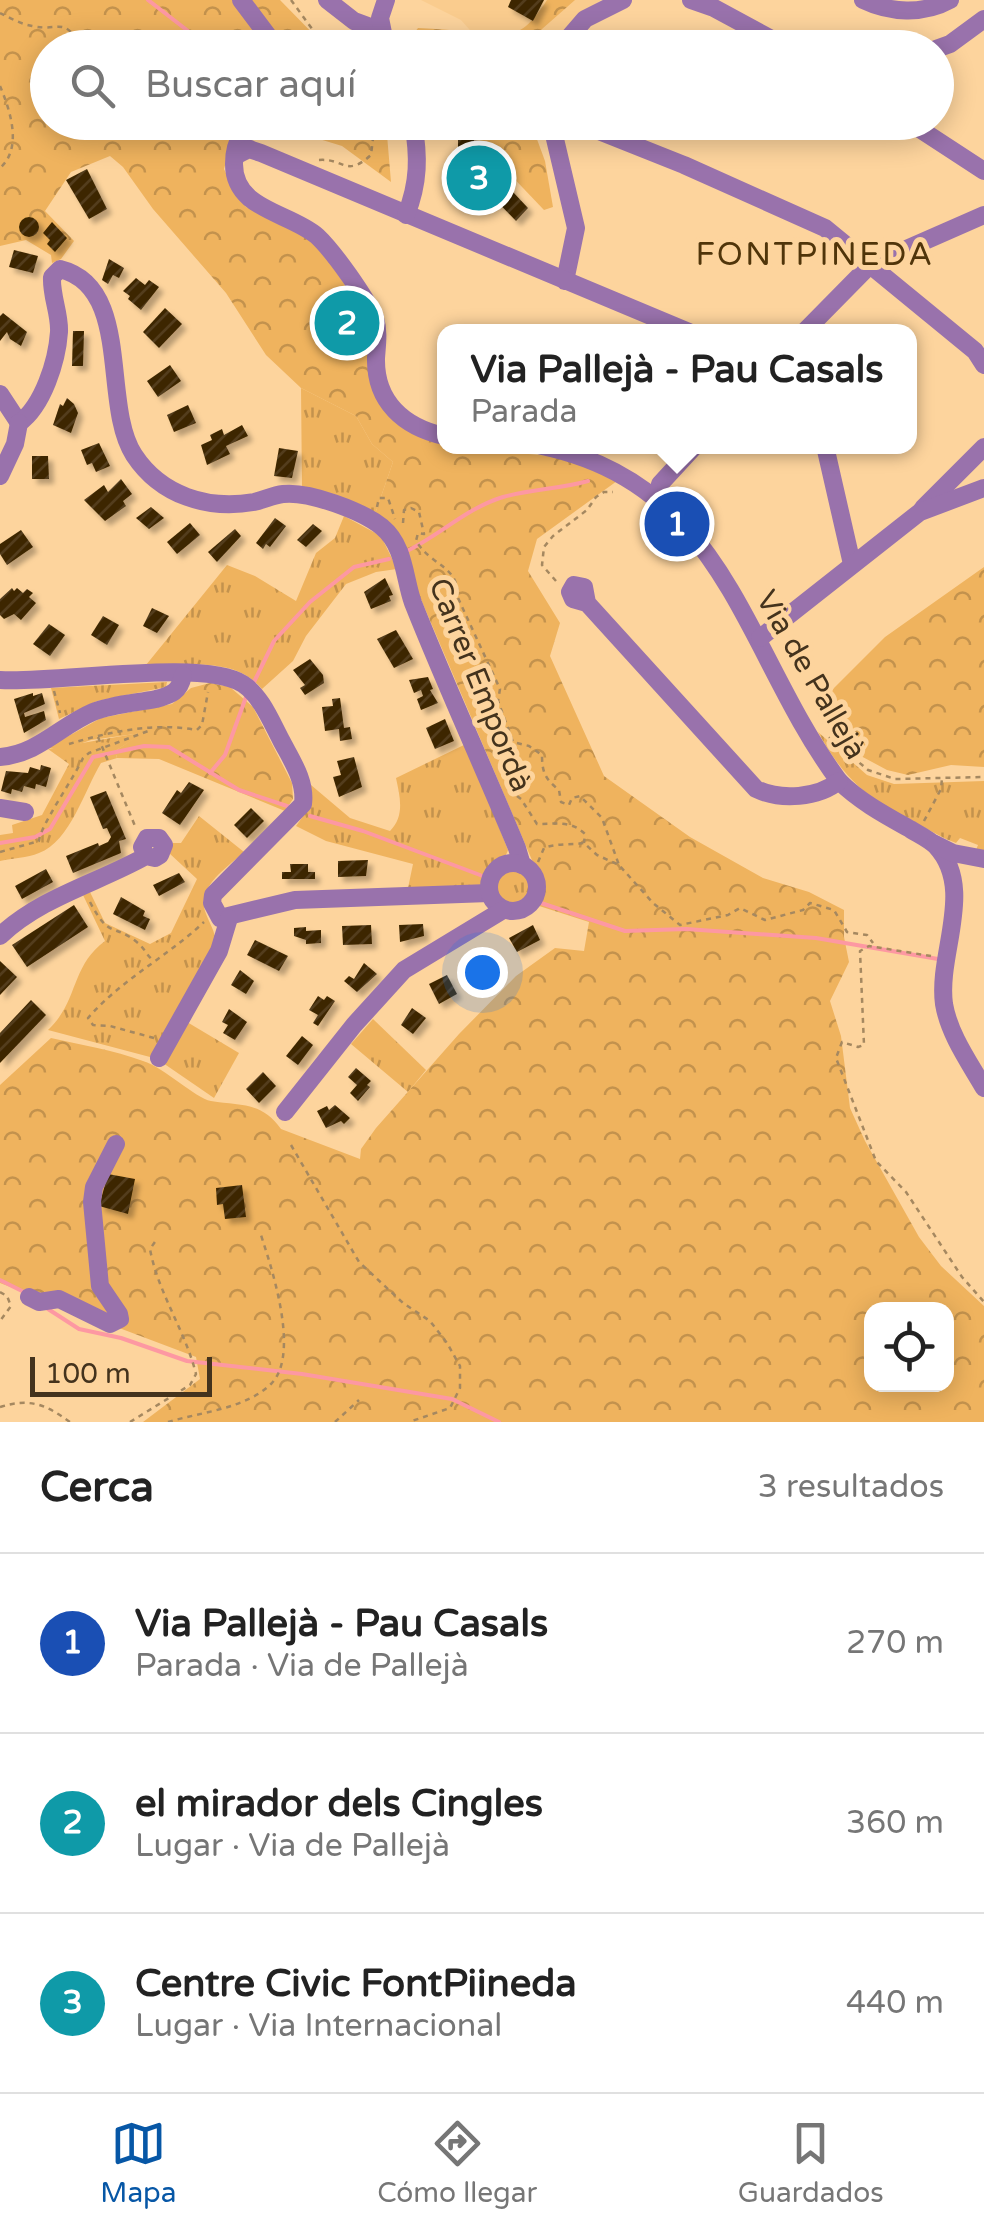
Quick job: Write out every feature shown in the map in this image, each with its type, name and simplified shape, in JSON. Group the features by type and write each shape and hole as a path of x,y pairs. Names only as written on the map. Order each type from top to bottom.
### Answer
{"street":[{"path":"241,0 264,30"},
{"path":"327,0 368,30"},
{"path":"382,30 380,18 386,0"},
{"path":"576,30 586,19 623,0"},
{"path":"691,0 755,30"},
{"path":"863,0 880,8 914,11 950,0"},
{"path":"954,41 984,19"},
{"path":"240,140 235,156 236,179 244,192 254,203 297,223 324,242 370,308 378,329 377,378 382,395 390,407 424,430 437,434"},
{"path":"256,140 261,153"},
{"path":"406,215 416,191 416,140"},
{"path":"555,140 576,228 565,280"},
{"path":"621,140 826,228 976,351 984,364"},
{"path":"936,140 984,172"},
{"path":"235,156 249,150 261,153 670,324"},
{"path":"812,324 870,264 984,215"},
{"name":"Carrer Empordà","path":"18,423 29,415 45,389 59,332 52,277 60,269 70,272 101,301 125,430 135,456 173,491 202,503 230,505 282,494 302,495 338,505 384,528 398,550 412,599 525,867"},
{"path":"0,394 18,423 15,444 0,476"},
{"path":"760,638 920,512 984,447"},
{"name":"Via de Pallejà","path":"566,454 603,466 682,520 760,638 774,671 840,780 865,802 934,844 984,861"},
{"path":"658,500 660,484 688,454"},
{"path":"826,454 852,564"},
{"path":"920,512 984,488"},
{"path":"571,588 578,584 584,587 587,602 756,789 776,796 818,793 840,780"},
{"path":"0,680 204,674 230,678 254,693 291,760 304,793 303,804 213,895 212,903 220,918 294,900 489,894"},
{"path":"0,757 44,743 91,713 171,696 181,684 182,675"},
{"path":"0,808 25,812"},
{"path":"934,844 945,860 956,891 943,982 948,1020 984,1088"},
{"path":"0,936 32,911 144,850"},
{"path":"956,891 984,861"},
{"path":"503,865 525,867 537,887 531,904 514,912 503,910 489,894 490,878 503,865"},
{"path":"285,1112 404,970 503,910"},
{"path":"162,1050 220,951 229,918"},
{"path":"29,1297 40,1302 59,1299 110,1324 120,1320 120,1314 100,1286 92,1202 94,1187 116,1144"}],"path":[{"path":"292,0 313,30"},
{"path":"0,14 34,27 60,25 72,30"},
{"path":"0,86 10,109 13,139 9,160 0,168"},
{"path":"300,170 311,161 330,160 344,168 359,166 371,155 373,140"},
{"path":"571,588 549,575 541,555 553,536 588,510 596,497 611,492"},
{"path":"388,498 401,526 404,510 419,512 424,534 418,533 416,541 425,554 450,571 458,582 458,598 500,689 498,702 513,742 542,755 542,772 559,790 560,802 569,806 572,798 580,796 602,818 618,865"},
{"path":"44,743 60,747 97,735 152,729 197,730 202,725 209,688 204,674"},
{"path":"52,680 64,728"},
{"path":"0,852 40,841 40,831 83,758 152,729"},
{"path":"823,732 868,770 880,775 910,781 984,777"},
{"path":"97,735 144,850"},
{"path":"916,833 931,810 942,777"},
{"path":"493,790 508,789 521,799 537,824 567,823 578,827 585,834 584,843"},
{"path":"584,843 597,855 618,865 652,903 680,924 728,915 740,908 765,920 803,910 810,903 834,910 846,932 866,935 875,946"},
{"path":"525,867 540,860 544,848 584,843"},
{"path":"82,886 104,928 139,944 156,962"},
{"path":"162,1050 123,1029 93,1025 88,1018 129,978 156,962 209,918 212,903"},
{"path":"946,957 865,946 860,951 864,1045 842,1042 837,1049 838,1063 876,1161 906,1192 984,1302"},
{"path":"292,1146 359,1262 430,1322 460,1366 460,1388 450,1408 409,1422"},
{"path":"168,1422 211,1413 245,1399 272,1383 284,1359 282,1322 260,1232"},
{"path":"130,1422 190,1385 196,1374 189,1347 154,1273 150,1249 157,1239"},
{"path":"0,1292 7,1296 11,1306 0,1320"},
{"path":"336,1422 358,1400"},
{"path":"0,1407 21,1401 44,1404 70,1422"}],"shaded area":[{"path":"421,0 601,0 564,30 470,30 461,20"}],"green space":[{"path":"0,0 280,0 309,30 30,30 30,140 233,140 224,169 246,207 312,232 376,335 371,386 382,406 400,425 437,443 437,454 550,456 617,481 537,539 528,571 560,623 550,656 604,776 690,837 763,878 809,892 844,910 849,962 830,1001 841,1036 850,1108 919,1237 941,1266 984,1306 984,1422 143,1422 200,1379 196,1357 0,1283 0,1085 51,1038 143,1061 204,1099 258,1109 281,1129 360,1159 361,1149 376,1128 516,976 555,948 584,951 589,922 536,905 541,895 540,879 420,597 375,514 393,462 372,444 356,416 301,388 266,355 226,293 110,156 71,172 45,211 74,241 61,259 52,263 51,255 26,240 0,246"},
{"path":"547,0 575,0 541,30 520,30"},
{"path":"322,140 387,140 391,182 342,146"},
{"path":"477,140 537,140 553,207 544,210"},
{"path":"301,388 356,416 372,444 393,462 375,514 302,489"},
{"path":"344,516 381,536 397,569 376,572 346,584 306,636 293,661 262,689 251,678 223,667 146,665 227,565 255,576 296,601 316,553 335,538"},
{"path":"984,567 984,767 951,765 908,775 887,770 859,755 834,734 827,721 825,705 831,691 885,637"},
{"path":"167,682 166,687 97,701 59,719 51,688"},
{"path":"210,683 230,687 253,707 292,783 293,799 285,811 159,759 117,758 115,751 142,733 91,740 68,748 47,748 101,718 172,704 191,688"},
{"path":"145,732 115,751 117,758 101,763 76,814 50,847 34,855 0,861 0,835 13,833 12,825 42,815 69,764 48,749"},
{"path":"818,732 867,775 894,784 984,781 984,851 960,838 956,843 946,839 872,797 844,771"},
{"path":"466,744 508,850 480,885 408,888 413,864 326,841 296,826 309,808 311,785 350,818 390,831 400,813 396,778"},
{"path":"199,816 244,852 205,893 205,911 216,943 150,1057 48,1030 65,1008 86,962 105,941 83,895 90,892 105,923 150,944 171,933 197,879 169,853 169,843 181,843"},
{"path":"513,869 527,874 532,888 527,902 513,907 499,902 494,888 499,874"},
{"path":"373,1019 426,1070 408,1092 351,1044"},
{"path":"187,1022 239,1053 214,1098 163,1063"}],"building":[{"path":"511,0 544,0 533,21 508,7"},
{"path":"458,140 474,140 474,168 483,160 528,208 516,221 485,189 468,188 466,204 458,206"},
{"path":"87,169 107,209 89,219 66,180"},
{"path":"29,217 39,227 29,237 19,227"},
{"path":"52,222 67,238 55,252 43,233"},
{"path":"14,250 38,256 33,273 9,267"},
{"path":"109,259 124,268 119,278 113,275 108,284 102,280"},
{"path":"136,278 145,285 149,280 159,287 141,310 123,291"},
{"path":"165,308 182,324 159,348 143,332"},
{"path":"3,313 27,332 21,346 7,332 0,341"},
{"path":"73,331 84,331 83,366 72,366"},
{"path":"170,365 181,381 158,397 147,381"},
{"path":"67,398 78,413 71,433 53,425 60,404 63,406"},
{"path":"188,405 196,423 174,432 167,415"},
{"path":"242,425 248,436 226,446 230,454 207,465 201,445 222,429 224,435"},
{"path":"99,443 110,466 96,472 92,463 87,465 81,450"},
{"path":"279,448 298,451 292,478 274,476"},
{"path":"32,456 48,456 49,479 32,479"},
{"path":"121,479 132,494 123,501 126,506 105,521 84,500 104,485 108,492"},
{"path":"151,507 164,518 149,529 136,518"},
{"path":"275,518 286,526 270,547 266,544 263,549 256,543"},
{"path":"190,523 200,535 177,554 167,542"},
{"path":"313,524 322,531 306,547 297,540"},
{"path":"235,529 241,536 217,562 208,552"},
{"path":"21,530 33,547 7,565 0,554 0,544"},
{"path":"385,578 393,595 389,596 391,601 371,609 364,592"},
{"path":"12,588 23,593 27,589 36,603 21,620 14,614 4,619 0,615 0,599"},
{"path":"152,608 169,616 157,633 143,626"},
{"path":"103,616 119,625 107,645 91,635"},
{"path":"49,624 65,635 50,656 33,644"},
{"path":"396,630 413,659 394,668 377,639"},
{"path":"310,659 323,675 324,683 305,695 300,688 305,685 293,670"},
{"path":"428,677 438,703 421,710 417,699 423,696 421,690 414,693 409,680"},
{"path":"42,693 45,704 24,713 25,717 44,711 46,720 24,733 14,699"},
{"path":"340,698 344,728 350,727 352,739 340,741 339,729 325,731 322,707 333,706 332,699"},
{"path":"445,719 454,741 435,749 426,728"},
{"path":"354,757 362,787 339,797 333,777 341,775 337,761"},
{"path":"41,765 51,768 46,787 24,786 22,792 12,789 11,794 1,791 6,771 28,773 30,767 40,770"},
{"path":"189,782 204,790 180,825 162,813 177,790 181,793"},
{"path":"106,791 126,839 119,841 121,853 73,873 66,856 98,843 99,846 111,837 107,828 103,829 90,797"},
{"path":"251,808 264,821 247,838 234,825"},
{"path":"368,860 366,876 338,877 338,861"},
{"path":"290,864 308,864 308,872 315,872 315,879 282,879 282,872 291,872"},
{"path":"46,869 53,882 22,899 15,886"},
{"path":"179,873 185,882 159,896 153,885"},
{"path":"121,897 145,911 143,916 150,919 145,930 113,914"},
{"path":"74,905 88,927 27,967 12,945"},
{"path":"423,924 424,936 400,942 399,925"},
{"path":"371,925 372,944 343,945 342,926"},
{"path":"533,925 540,940 517,952 509,938"},
{"path":"306,927 306,931 321,930 321,943 306,944 306,940 294,936 294,928"},
{"path":"255,940 288,956 279,971 247,955"},
{"path":"492,951 499,965 476,978 468,964"},
{"path":"0,961 17,977 0,995"},
{"path":"364,963 377,974 357,992 344,981 349,976 354,979"},
{"path":"240,970 254,981 246,994 231,985"},
{"path":"447,975 457,994 439,1004 429,984"},
{"path":"318,996 335,1001 318,1026 313,1023 318,1015 309,1010"},
{"path":"31,1000 46,1015 0,1063 0,1033"},
{"path":"412,1008 426,1018 413,1034 401,1025"},
{"path":"229,1009 247,1022 235,1040 223,1033 228,1025 222,1022"},
{"path":"302,1036 313,1045 298,1065 286,1056"},
{"path":"356,1068 371,1081 358,1101 350,1093 357,1085 348,1077"},
{"path":"263,1072 276,1086 259,1103 246,1089"},
{"path":"335,1105 350,1118 344,1124 341,1121 326,1128 317,1111"},
{"path":"108,1174 135,1179 128,1214 99,1206"},
{"path":"242,1185 246,1217 225,1219 223,1204 217,1205 216,1188"}],"waterway":[{"path":"148,0 187,30"},
{"path":"407,551 490,502 588,481"},
{"path":"253,684 274,641 310,602 354,567 389,559"},
{"path":"210,773 225,755 246,697"},
{"path":"0,843 35,837 50,829 93,757 144,746 169,747 239,790 290,807"},
{"path":"310,816 363,831 488,878"},
{"path":"541,903 625,931 686,929 816,938 938,959"},
{"path":"0,1280 24,1292"},
{"path":"48,1309 79,1329 121,1338 187,1361 302,1374 452,1399 499,1422"}],"place":[{"name":"Centre Civic FontPiineda","path":"479,178"},
{"name":"el mirador dels Cingles","path":"347,323"},
{"name":"Via Pallejà - Pau Casals","path":"677,524"}],"district":[{"name":"FONTPINEDA","path":"815,255"}]}
